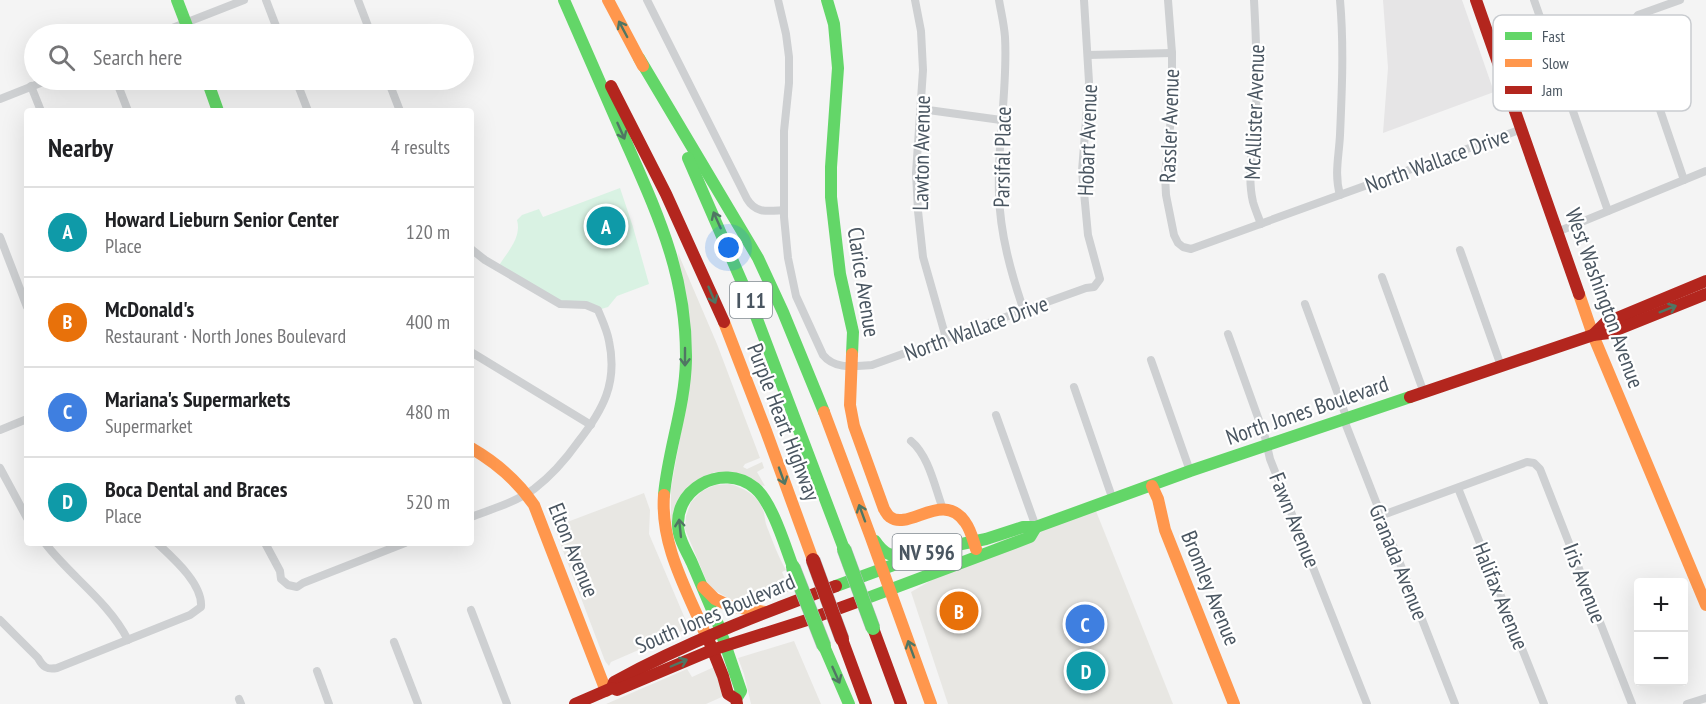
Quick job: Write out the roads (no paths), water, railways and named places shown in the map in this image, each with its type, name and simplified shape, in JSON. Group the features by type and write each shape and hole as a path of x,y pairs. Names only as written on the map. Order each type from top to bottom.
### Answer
{"main road":[{"path":"177,0 186,24"},
{"path":"564,0 660,220 677,276 684,327 685,380 680,419 665,484 666,533 671,551 715,644 728,694 736,701"},
{"name":"Purple Heart Highway","path":"564,0 652,165 713,297 746,378 866,704"},
{"name":"Purple Heart Highway","path":"608,0 690,160 733,256 772,353 901,704"},
{"name":"Clarice Avenue","path":"827,0 834,24 838,68 831,197 839,265 853,332 850,405 852,418 886,513 891,519 901,521 932,510 943,509"},
{"name":"West Washington Avenue","path":"1476,0 1493,48"},
{"path":"639,58 760,262 822,405 931,704"},
{"path":"211,90 217,108"},
{"name":"West Washington Avenue","path":"1516,111 1593,335 1706,605"},
{"name":"North Jones Boulevard","path":"1593,335 1605,323 1706,281"},
{"name":"North Jones Boulevard","path":"840,584 949,545 990,538 1026,526 1036,527 1190,471 1593,335 1609,333 1706,294"},
{"name":"Elton Avenue","path":"474,450 506,470 527,493 541,520 609,689"},
{"path":"721,632 699,583 678,525 684,501 693,489 706,480 731,477 744,480 760,492 768,504 849,704"},
{"name":"Bromley Avenue","path":"1152,486 1158,499 1165,530 1234,704"},
{"path":"943,509 962,517 979,556"},
{"name":"North Jones Boulevard","path":"848,605 1030,537 1036,527"},
{"path":"870,537 886,554 899,555 908,559"},
{"path":"699,583 726,605 765,612"},
{"name":"South Jones Boulevard","path":"715,644 721,632 765,612 840,584"},
{"name":"South Jones Boulevard","path":"575,704 609,689 614,682 643,666 848,605"}],"street":[{"path":"198,24 244,0"},
{"path":"266,0 275,24"},
{"path":"358,0 367,24"},
{"path":"647,0 747,199 751,206 761,212 784,210 784,131 789,57 778,0"},
{"name":"Lawton Avenue","path":"915,0 921,30 923,70 916,173 922,246 946,338"},
{"name":"Parsifal Place","path":"999,0 1005,36 999,195 1002,230 1012,278 1024,311"},
{"name":"Hobart Avenue","path":"1084,0 1089,82 1082,171 1088,235 1100,279"},
{"name":"Rassler Avenue","path":"1168,0 1172,53 1172,108 1165,175 1166,195 1174,235 1183,247"},
{"name":"McAllister Avenue","path":"1254,0 1257,66 1251,184 1253,201 1261,224"},
{"path":"1340,0 1343,40 1340,137 1336,172 1340,195"},
{"path":"1534,0 1539,15"},
{"path":"1638,15 1680,0"},
{"path":"1088,55 1172,53"},
{"path":"0,99 24,89"},
{"path":"33,90 40,108"},
{"path":"120,90 127,108"},
{"path":"300,90 307,108"},
{"path":"392,90 399,108"},
{"path":"921,109 1001,120"},
{"path":"1573,111 1608,212"},
{"path":"1660,111 1684,180"},
{"name":"North Wallace Drive","path":"1183,247 1191,249 1522,129"},
{"path":"1557,232 1706,171"},
{"name":"North Wallace Drive","path":"784,210 788,258 797,299 823,355 828,362 835,365 872,365 1094,287 1100,279"},
{"path":"0,237 24,300"},
{"path":"1460,250 1502,366"},
{"path":"474,251 560,303 586,305 598,310 609,338 611,351 608,390 599,414 556,469 527,493 474,516"},
{"path":"1382,276 1424,393"},
{"name":"Granada Avenue","path":"1305,304 1380,516 1455,704"},
{"name":"Fawn Avenue","path":"1228,334 1268,446 1270,459 1367,704"},
{"path":"474,354 591,425"},
{"path":"1151,360 1190,471"},
{"path":"1074,387 1113,500"},
{"path":"996,415 1036,527"},
{"path":"0,430 24,420"},
{"path":"911,441 924,455 943,509"},
{"name":"Iris Avenue","path":"1458,488 1527,462 1534,463 1540,469 1632,704"},
{"path":"0,468 24,512"},
{"path":"1380,516 1458,488"},
{"name":"Halifax Avenue","path":"1458,488 1544,704"},
{"path":"48,546 108,610 128,639"},
{"path":"0,620 38,658 42,666 51,669 190,615 201,607 202,599 185,571 160,546"},
{"path":"268,546 280,571 281,579 288,585 297,587 397,546"},
{"path":"471,610 507,704"},
{"path":"394,642 418,704"},
{"path":"317,671 329,704"},
{"path":"1687,704 1706,698"}],"place":[{"name":"Howard Lieburn Senior Center","path":"606,226"},
{"name":"McDonald's","path":"959,611"},
{"name":"Mariana's Supermarkets","path":"1085,624"},
{"name":"Boca Dental and Braces","path":"1086,671"}]}
